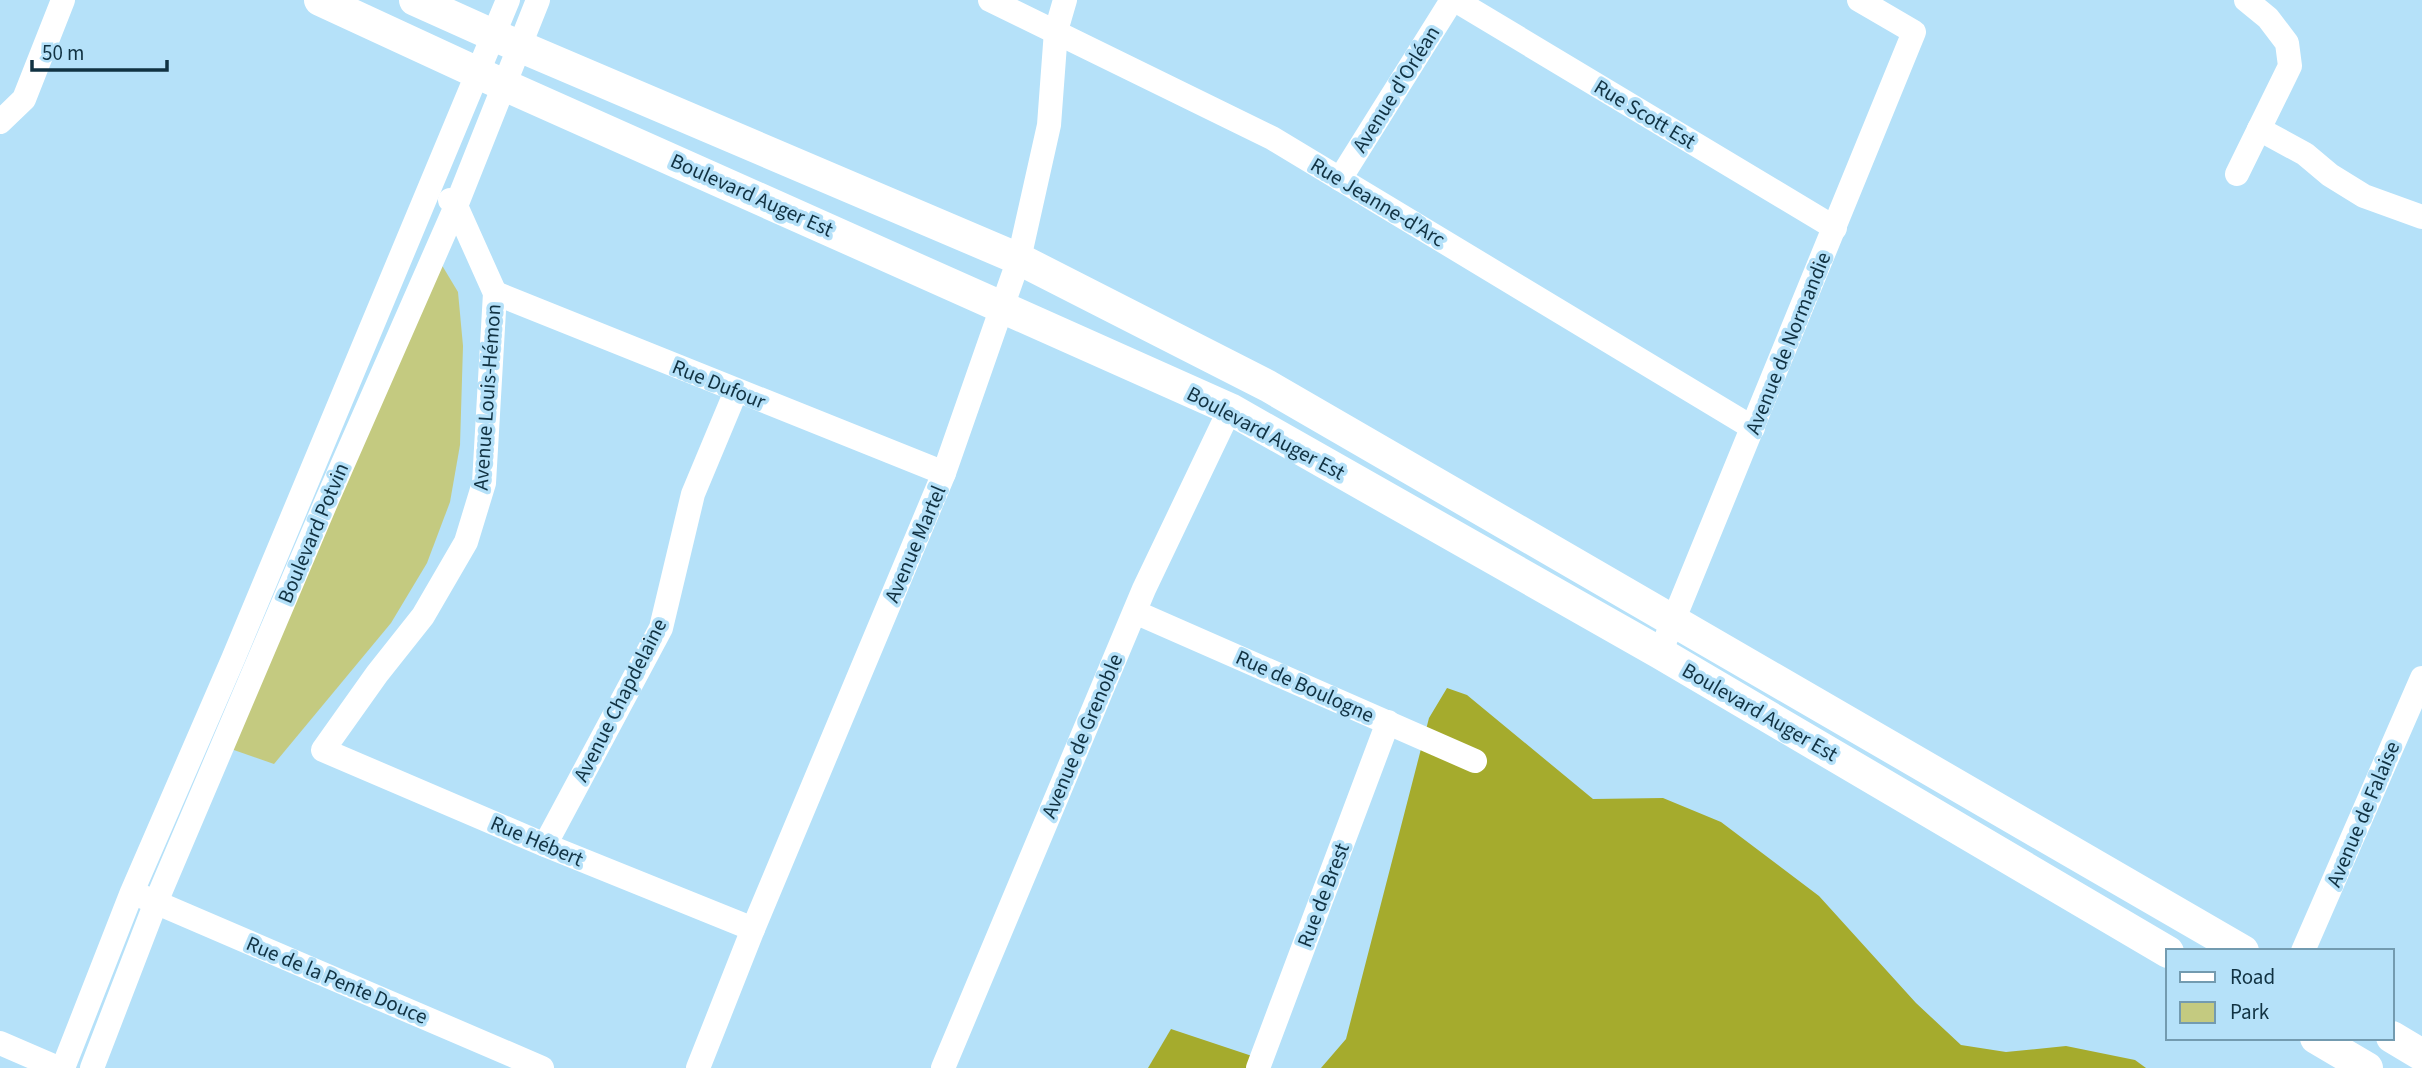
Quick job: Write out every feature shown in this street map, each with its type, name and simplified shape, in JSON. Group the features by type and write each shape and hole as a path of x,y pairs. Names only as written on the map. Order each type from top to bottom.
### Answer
{"main road":[{"name":"Boulevard Auger Est","path":"320,0 1230,409 1660,653 2166,950"},
{"name":"Boulevard Auger Est","path":"415,0 1019,259 1268,386 2240,949"},
{"path":"2394,1038 2422,1055"},
{"path":"2319,1040 2367,1068"}],"street":[{"path":"0,122 24,99 63,0"},
{"name":"Boulevard Potvin","path":"506,41 508,0"},
{"name":"Boulevard Potvin","path":"92,1068 156,902 456,206 491,79 506,41 538,0"},
{"name":"Rue Jeanne-d'Arc","path":"990,0 1272,138 1753,428"},
{"name":"Avenue Martel","path":"698,1068 753,929 944,473 1019,259 1049,125 1056,31 1065,0"},
{"name":"Avenue d'Orléan","path":"1340,179 1453,0"},
{"name":"Rue Scott Est","path":"1453,0 1835,228"},
{"name":"Avenue de Normandie","path":"1660,653 1914,32 1858,0"},
{"path":"2237,174 2290,66 2287,43 2268,18 2246,0"},
{"name":"Boulevard Potvin","path":"61,1068 132,892 433,182 491,79"},
{"path":"2259,129 2305,154 2330,175 2364,197 2412,213"},
{"name":"Avenue Louis-Hémon","path":"323,750 377,674 423,616 466,542 484,483 495,293 456,206 433,182"},
{"name":"Rue Dufour","path":"495,293 944,473"},
{"name":"Avenue Chapdelaine","path":"545,845 661,628 693,494 736,391"},
{"name":"Avenue de Grenoble","path":"943,1068 1135,612 1230,409"},
{"path":"303,489 327,500"},
{"name":"Rue de Boulogne","path":"1135,612 1475,761"},
{"path":"233,659 256,669"},
{"name":"Avenue de Falaise","path":"2304,949 2422,678"},
{"name":"Rue de Brest","path":"1258,1068 1388,722"},
{"name":"Rue Hébert","path":"323,750 545,845 753,929"},
{"name":"Rue de la Pente Douce","path":"132,892 542,1068"},
{"path":"0,1043 61,1068"}],"green space":[{"path":"440,262 458,292 463,346 460,445 450,502 427,563 391,623 274,764 231,749"}],"shaded area":[{"path":"1447,688 1467,695 1593,799 1663,798 1721,822 1819,896 1916,1003 1961,1045 2006,1052 2066,1046 2135,1060 2146,1068 1321,1068 1346,1039 1429,718"},
{"path":"1171,1029 1258,1058 1271,1068 1148,1068"}]}
